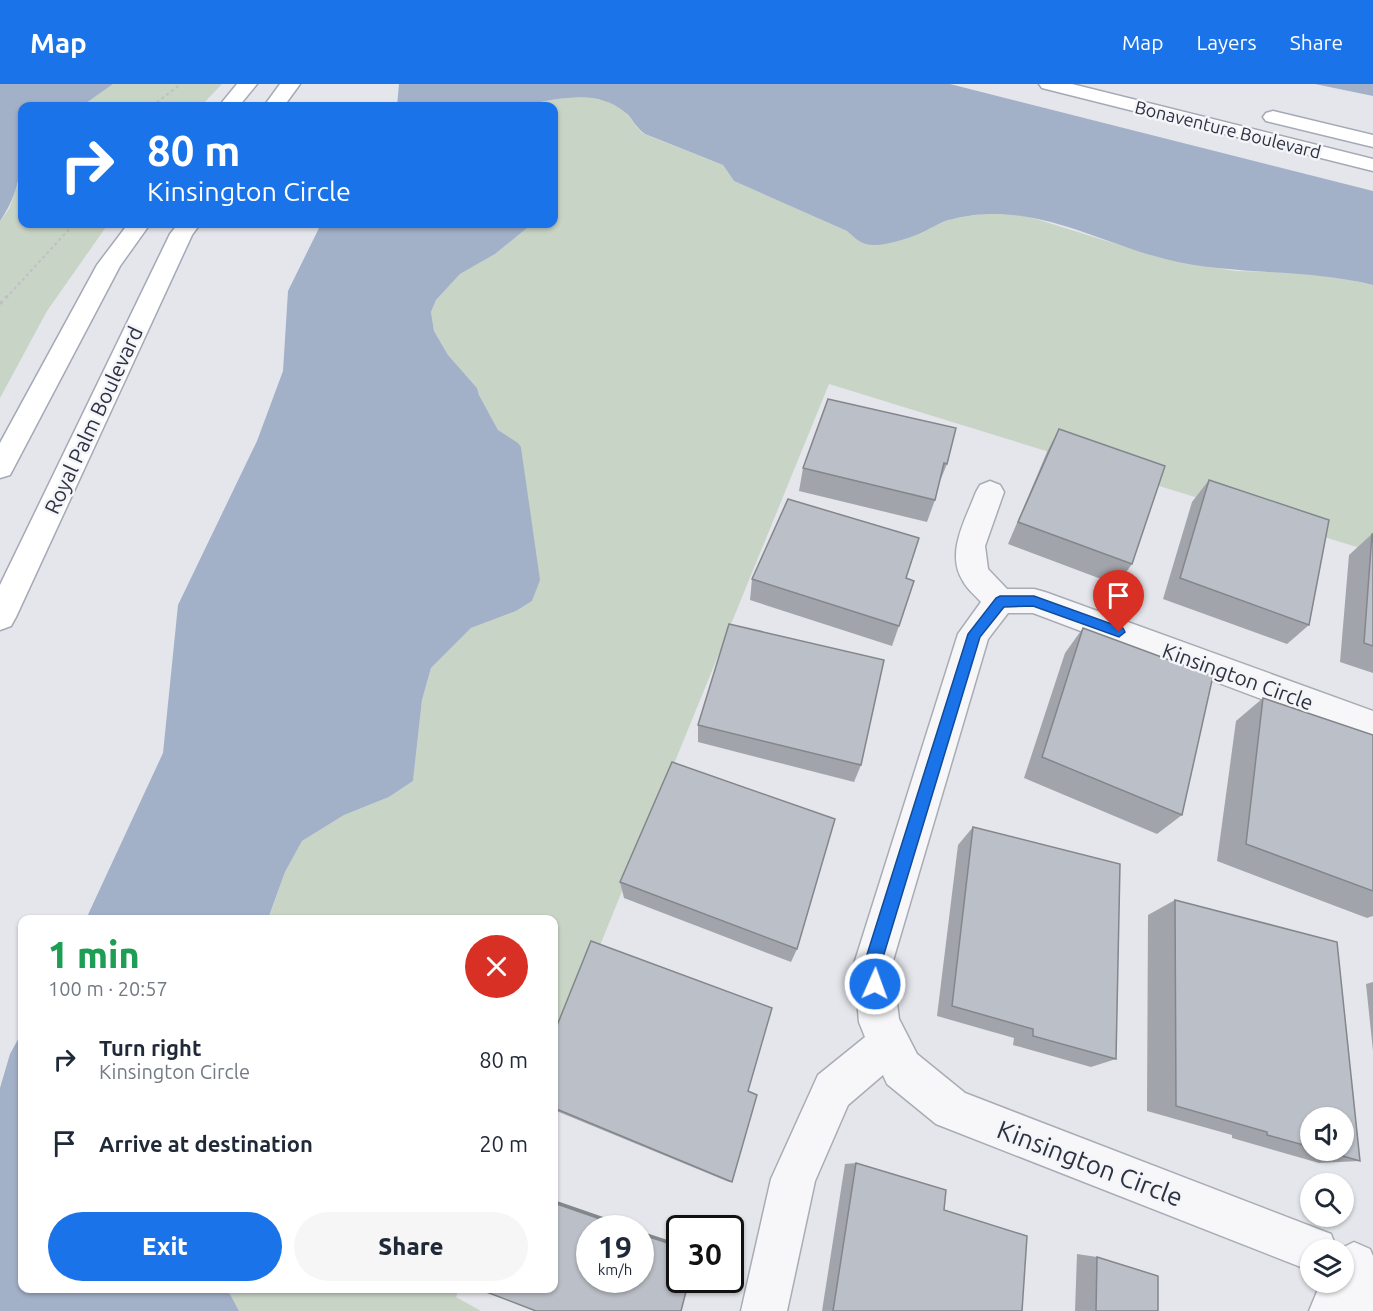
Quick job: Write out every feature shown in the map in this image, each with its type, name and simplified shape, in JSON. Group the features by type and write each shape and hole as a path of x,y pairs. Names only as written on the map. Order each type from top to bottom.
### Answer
{"main road":[{"path":"232,102 247,84"},
{"path":"277,102 290,84"},
{"name":"Bonaventure Boulevard","path":"1049,84 1373,165"},
{"name":"Bonaventure Boulevard","path":"1257,113 1373,141"},
{"path":"0,468 109,265 136,228"},
{"name":"Royal Palm Boulevard","path":"0,617 186,228"}],"street":[{"path":"990,492 970,546 974,574 1000,602"},
{"name":"Kinsington Circle","path":"1300,1244 951,1109 902,1069 879,1023 873,964 974,634 1000,602 1034,601 1373,726"},
{"path":"764,1311 792,1179 833,1090 889,1043"},
{"path":"1354,1276 1371,1311"},
{"path":"1332,1311 1338,1293"}],"path":[{"path":"157,102 181,84"},
{"path":"0,304 70,228"}],"green space":[{"path":"113,84 222,84 205,102 88,102"},
{"path":"568,97 591,98 613,104 626,113 644,134 723,165 734,181 847,231 859,241 894,241 920,234 946,220 986,213 1020,214 1165,259 1235,271 1291,272 1373,285 1373,552 829,384 558,1048 558,915 270,915 285,872 302,841 344,815 389,797 413,781 422,700 431,668 471,628 516,611 532,601 539,580 521,447 498,430 477,388 448,355 434,331 431,312 436,300 460,274 495,254 527,228 558,228 558,102 541,102"},
{"path":"18,183 18,228 105,228 47,311 0,398 0,221 9,209"},
{"path":"458,1293 456,1297 481,1311 239,1311 230,1294"}],"water":[{"path":"0,84 113,84 88,102 18,102 18,180 0,221"},
{"path":"399,84 950,84 1373,191 1373,285 1321,276 1217,268 1165,259 1056,223 1012,215 984,214 958,218 944,221 919,234 886,244 866,244 847,231 734,181 723,165 645,134 626,113 604,101 580,97 542,102 397,102"},
{"path":"1315,84 1373,84 1373,96"},
{"path":"319,228 527,228 495,254 460,274 436,300 431,312 434,331 448,355 477,388 498,430 521,447 540,580 532,601 516,611 471,628 431,668 422,700 413,781 389,797 344,815 302,841 285,872 269,915 88,915 163,753 178,605 257,441 283,371 288,291"},
{"path":"18,1039 18,1293 229,1293 239,1311 0,1311 0,1088 10,1054"}],"building":[{"path":"828,399 956,428 935,500 803,468"},
{"path":"1059,429 1165,466 1132,564 1018,522"},
{"path":"1209,480 1329,520 1309,625 1180,578"},
{"path":"788,499 919,538 906,578 914,581 899,626 752,579"},
{"path":"1373,534 1373,646 1364,643"},
{"path":"729,624 884,660 861,765 698,725"},
{"path":"1083,628 1213,676 1182,815 1042,757"},
{"path":"1263,698 1373,735 1373,891 1246,844"},
{"path":"672,762 835,819 797,949 620,882"},
{"path":"973,827 1120,864 1116,1059 1033,1036 1033,1029 952,1006"},
{"path":"1175,900 1337,942 1360,1161 1354,1159 1354,1107 1300,1107 1300,1144 1267,1135 1267,1132 1176,1106"},
{"path":"591,941 772,1008 748,1091 757,1095 732,1182 558,1110 558,1023"},
{"path":"856,1163 946,1190 944,1210 1027,1236 1022,1311 833,1311"},
{"path":"558,1204 589,1215 576,1215 576,1293 654,1293 654,1239 666,1242 666,1293 686,1293 681,1311 536,1311 489,1293 558,1293"},
{"path":"1097,1257 1158,1276 1158,1311 1096,1311"}],"route":[{"path":"875,984 873,964 974,634 1000,602 1034,601 1119,632"}]}
